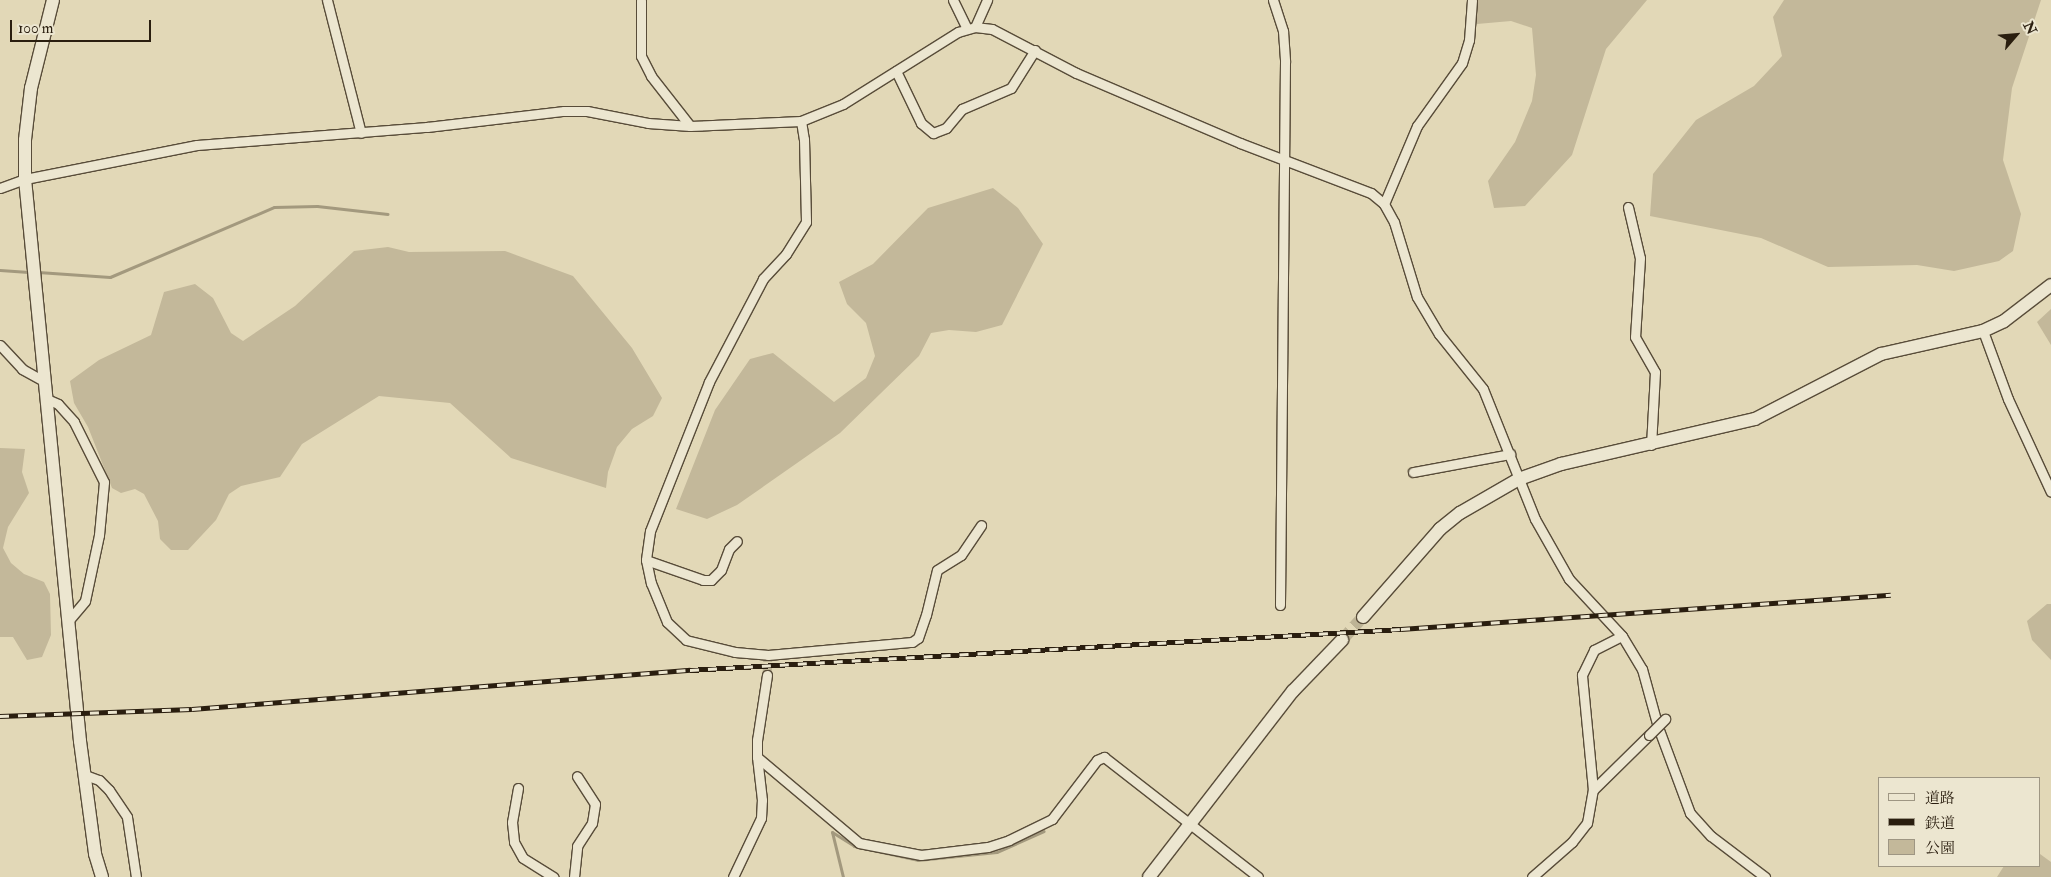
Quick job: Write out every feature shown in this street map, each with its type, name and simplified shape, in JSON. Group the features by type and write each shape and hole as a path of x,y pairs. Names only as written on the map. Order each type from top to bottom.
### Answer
{"street":[{"path":"53,0 31,88 25,140 25,179 85,774 95,854 102,877"},
{"path":"327,0 361,133"},
{"path":"641,0 641,56 651,76 690,126"},
{"path":"953,0 971,28"},
{"path":"0,188 25,179 197,145 361,133 564,110 587,110 648,123 690,126 801,121 843,104 971,28 987,0"},
{"path":"1273,0 1285,46 1280,605"},
{"path":"1384,204 1417,126 1462,63 1468,40 1472,0"},
{"path":"971,28 992,29 1111,89 1371,193 1384,204 1394,222 1417,297 1439,334 1483,389 1535,519 1569,579 1622,636 1642,669 1658,727 1690,813 1705,832 1765,877"},
{"path":"896,71 920,123 934,133 946,128 962,109 1011,88 1035,50"},
{"path":"801,121 804,139 806,222 786,254 763,279 709,382 650,531 646,560 651,583 666,622 686,640 735,652 768,655 902,643 918,638 937,570 961,555 981,525"},
{"path":"1628,206 1640,258 1635,337 1655,372 1651,445"},
{"path":"1363,617 1440,529 1460,513 1519,479 1561,464 1651,445 1770,414 1848,369 1881,354 1983,331 2004,321 2051,284"},
{"path":"1983,331 2015,416 2051,492"},
{"path":"0,345 22,369 45,382"},
{"path":"47,399 58,404 74,422 104,482 98,535 85,601 69,620"},
{"path":"1413,472 1510,454"},
{"path":"646,560 703,580 711,580 721,570 729,549 737,542"},
{"path":"1532,877 1582,831 1593,804 1594,790 1582,675 1594,650 1622,636"},
{"path":"1149,877 1293,691 1342,640"},
{"path":"733,877 761,818 762,800 757,740 766,675"},
{"path":"1594,790 1665,719"},
{"path":"758,758 860,843 921,855 988,847 1036,829 1052,819 1097,760 1104,757 1258,877"},
{"path":"85,774 98,780 109,790 127,817 136,877"},
{"path":"574,877 577,846 592,823 595,804 577,776"},
{"path":"518,788 512,822 514,842 523,858 554,877"}],"green space":[{"path":"1476,0 1647,0 1606,49 1572,155 1525,206 1494,208 1488,181 1515,142 1532,101 1536,75 1532,28 1511,21 1477,24"},
{"path":"1784,0 2041,0 2012,88 2003,160 2021,214 2013,251 1999,261 1954,271 1917,265 1828,267 1761,238 1650,216 1653,174 1696,120 1754,86 1782,56 1773,17"},
{"path":"993,188 1018,208 1043,244 1002,325 976,332 949,330 931,333 919,356 840,433 737,505 707,519 676,509 715,410 750,359 773,353 834,402 866,378 875,356 866,323 847,304 839,282 873,264 928,208"},
{"path":"388,247 409,252 505,251 573,276 632,348 662,398 653,416 632,429 617,447 608,472 606,488 511,458 450,403 379,396 302,444 280,477 241,486 229,494 216,520 188,550 171,550 160,539 158,521 144,494 135,489 121,493 112,488 88,427 74,403 70,381 99,360 151,335 164,292 195,284 213,298 231,333 243,341 295,306 354,251"},
{"path":"2051,309 2051,345 2037,322"},
{"path":"0,448 25,449 22,472 29,493 8,527 3,548 11,563 24,574 44,582 50,594 51,635 42,657 27,660 13,637 0,637"},
{"path":"2047,604 2051,604 2051,660 2032,640 2027,621"},
{"path":"2041,855 2051,862 2051,877 1997,877 2003,867 2041,867"}],"waterway":[{"path":"38,272 110,277 274,207 317,206 388,214"},
{"path":"0,270 32,272"},
{"path":"843,877 832,832 854,846 918,860 997,852 1044,831"}],"tunnel":[{"path":"1342,640 1363,617"},
{"path":"767,675 768,655"}],"railway":[{"path":"0,716 192,709 690,670 1401,629 1891,595"}]}
